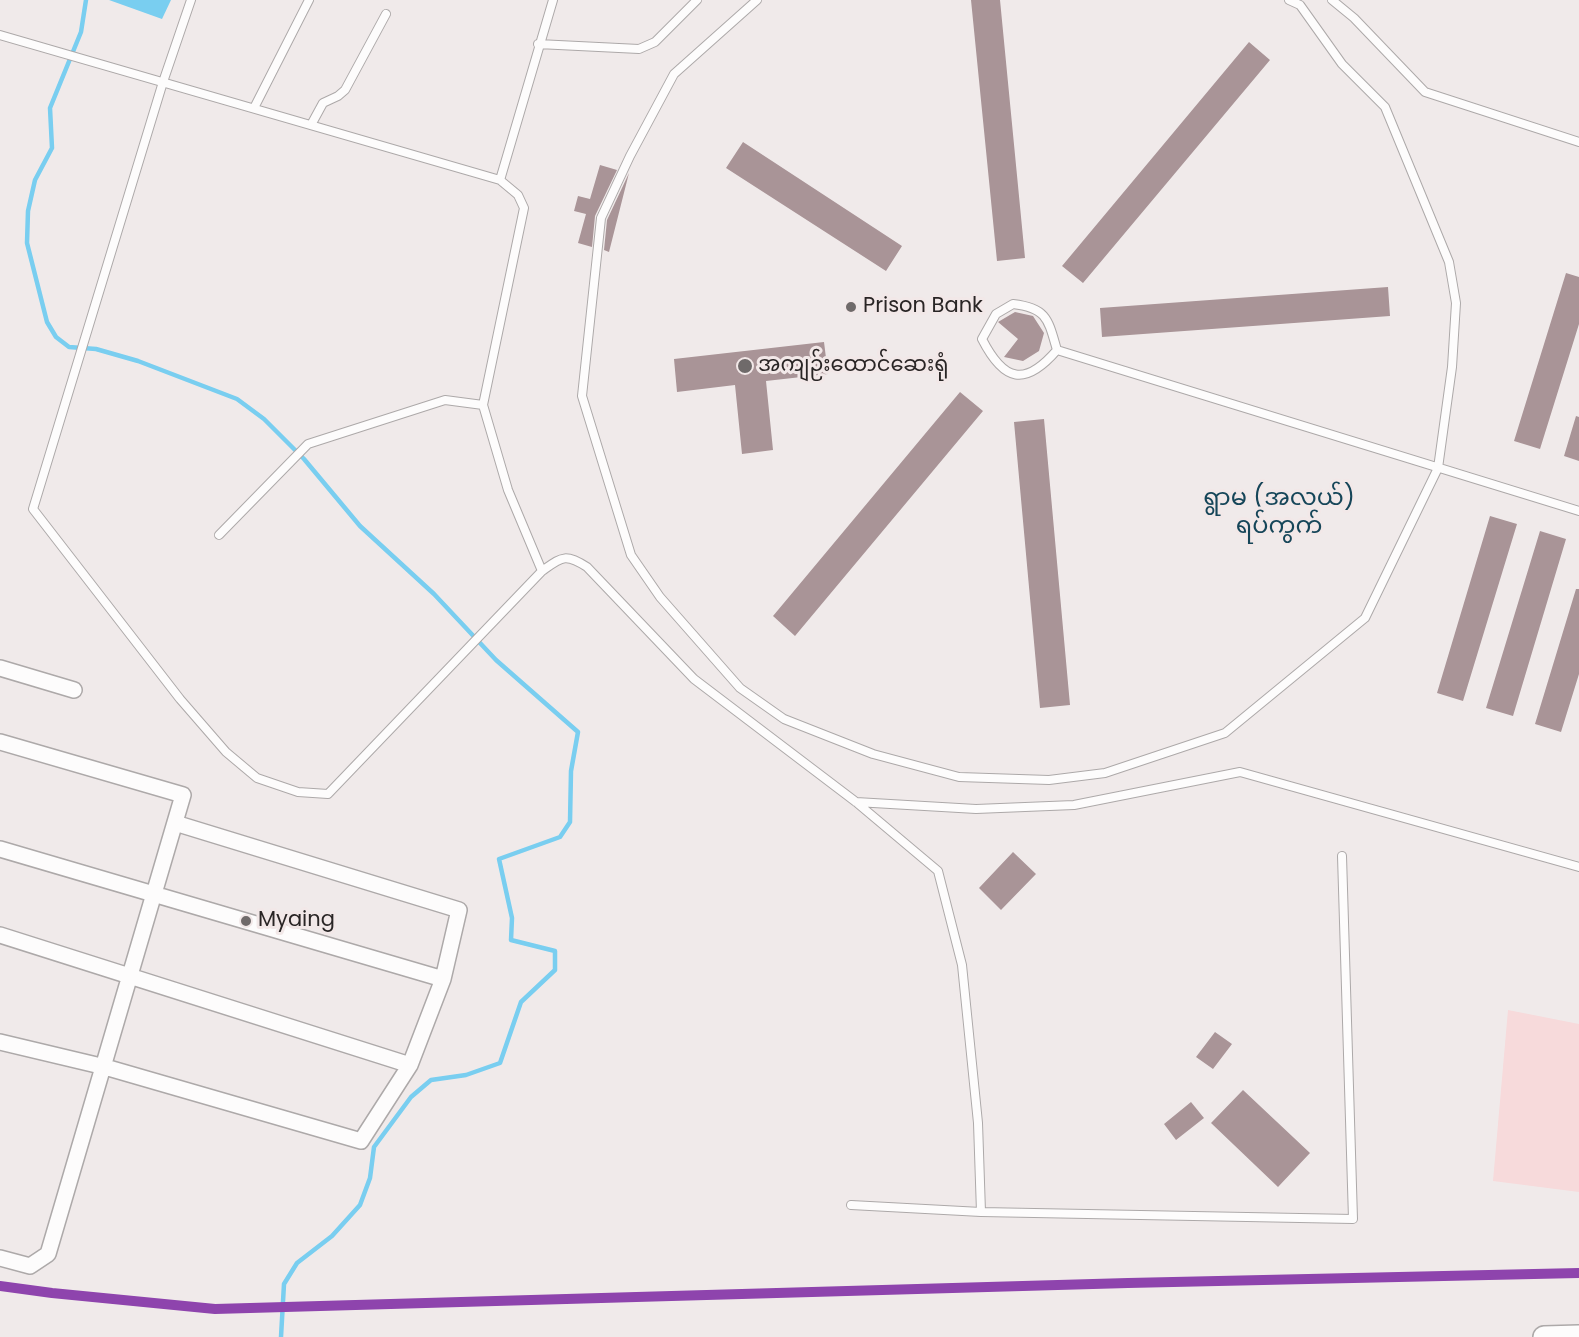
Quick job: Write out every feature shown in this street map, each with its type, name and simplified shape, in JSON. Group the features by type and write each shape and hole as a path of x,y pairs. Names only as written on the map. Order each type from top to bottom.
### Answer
{"main road":[{"path":"1544,1337 1579,1336"}],"street":[{"path":"0,668 74,690"},
{"path":"0,742 183,795 105,1067 48,1254 30,1266 0,1258"},
{"path":"0,1042 105,1067 361,1141 410,1065 443,979 459,910 175,823"},
{"path":"0,849 443,979"},
{"path":"0,935 410,1065"}],"lane":[{"path":"191,0 163,82 33,509 173,690 226,752 257,778 298,792 328,794 542,571 562,557 573,558 586,567 694,680 856,802 938,871 962,965 978,1123 981,1212"},
{"path":"254,108 309,0"},
{"path":"500,180 538,44 553,0"},
{"path":"538,44 639,49 655,42 697,0"},
{"path":"757,0 674,74 630,156 601,219 582,396 631,555 660,597 740,688 784,719 873,754 959,777 1049,780 1105,773 1225,733 1365,618 1438,468 1452,367 1456,303 1449,261 1385,107 1342,64 1300,5 1289,0"},
{"path":"1332,0 1354,18 1425,92 1579,142"},
{"path":"311,125 322,103 345,90 386,14"},
{"path":"0,35 500,180 518,195 524,208 483,405 508,490 542,571"},
{"path":"1013,304 1032,307 1048,319 1057,350 1030,375 1012,375 992,358 982,339 996,314 1013,304"},
{"path":"1057,350 1579,511"},
{"path":"219,534 308,444 445,400 483,405"},
{"path":"856,802 976,808 1074,805 1240,772 1579,867"},
{"path":"851,1205 981,1212 1353,1219 1342,856"}],"shaded area":[{"path":"1508,1010 1579,1024 1579,1192 1493,1181"}],"water":[{"path":"109,0 171,0 162,19"}],"building":[{"path":"971,0 1000,0 1025,258 997,261"},
{"path":"1249,42 1270,60 1083,283 1062,266"},
{"path":"743,142 902,246 886,271 726,168"},
{"path":"600,165 617,170 595,216 592,247 578,243 586,214 574,211 578,196 590,199"},
{"path":"629,173 609,252 604,250 607,220"},
{"path":"1566,273 1579,277 1579,324 1540,449 1514,441"},
{"path":"1388,287 1390,316 1102,337 1100,308"},
{"path":"1015,312 1033,316 1044,333 1039,351 1023,361 1004,357 1018,339 998,322"},
{"path":"824,342 828,374 766,381 773,450 742,454 735,385 677,392 674,359"},
{"path":"960,392 983,411 795,636 773,616"},
{"path":"1576,416 1579,417 1579,461 1564,456"},
{"path":"1044,419 1070,705 1040,708 1014,422"},
{"path":"1490,516 1517,524 1463,701 1437,693"},
{"path":"1540,531 1566,539 1513,716 1486,708"},
{"path":"1576,589 1579,589 1579,674 1561,732 1535,724"},
{"path":"1013,852 1036,874 1001,910 979,888"},
{"path":"1215,1032 1232,1044 1213,1069 1196,1057"},
{"path":"1243,1090 1310,1153 1278,1187 1211,1123"},
{"path":"1191,1102 1204,1118 1176,1140 1164,1124"}],"waterway":[{"path":"86,0 81,32 50,108 52,148 35,180 28,211 27,243 47,322 56,337 69,347 96,349 138,361 237,399 264,419 304,459 360,526 434,594 496,660 578,732 571,771 570,822 560,837 499,859 512,918 511,940 555,951 555,970 521,1002 500,1063 466,1075 431,1080 411,1097 374,1147 370,1178 360,1205 332,1236 297,1263 284,1284 281,1337"}],"transit line":[{"path":"0,1286 215,1309 1128,1283 1579,1273"}],"place":[{"name":"Prison Bank","path":"851,307"},
{"name":"အကျဉ်းထောင်ဆေးရုံ","path":"745,366"},
{"name":"Myaing","path":"246,921"}],"district":[{"name":"ရွာမ (အလယ်) ရပ်ကွက်","path":"1279,513"}]}
